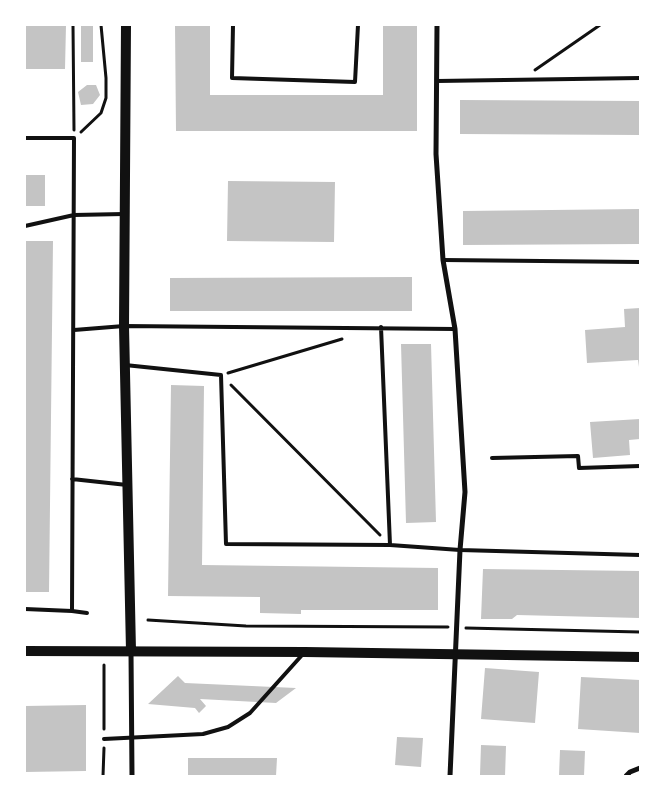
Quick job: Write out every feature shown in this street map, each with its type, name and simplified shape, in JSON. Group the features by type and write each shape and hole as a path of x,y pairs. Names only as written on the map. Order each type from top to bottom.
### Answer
{"main road":[{"path":"126,25 124,326 131,651"},
{"path":"25,651 305,652 640,657"}],"street":[{"path":"437,25 436,154 443,260 455,329 465,492 460,550 450,776"},
{"path":"131,651 132,776"},
{"path":"626,776 640,768"}],"lane":[{"path":"233,25 232,78 355,82 358,25"},
{"path":"438,81 640,78"},
{"path":"25,138 74,138 72,611"},
{"path":"25,226 74,216 125,214"},
{"path":"443,260 640,262"},
{"path":"74,330 124,326 455,329"},
{"path":"381,327 390,546"},
{"path":"125,365 221,375 226,544 390,546 640,555"},
{"path":"492,458 578,456 579,468 640,466"},
{"path":"72,479 127,485"},
{"path":"25,609 72,611 87,614"},
{"path":"104,739 203,734 228,726 250,713 305,652"}],"path":[{"path":"72,25 74,138"},
{"path":"74,138 101,113 106,98 101,25"},
{"path":"520,80 600,25"},
{"path":"343,338 221,375 390,546"},
{"path":"148,620 246,626 456,627 640,632"},
{"path":"103,776 104,665"}],"building":[{"path":"25,25 66,25 65,69 25,69"},
{"path":"81,25 93,25 93,62 81,62"},
{"path":"175,25 210,25 210,95 383,95 383,25 417,25 417,131 176,131"},
{"path":"87,85 96,85 100,95 93,104 81,105 78,92"},
{"path":"460,100 640,101 640,135 460,134"},
{"path":"25,175 45,175 45,206 25,206"},
{"path":"228,181 335,182 334,242 227,241"},
{"path":"640,209 640,244 463,245 463,211"},
{"path":"25,241 53,241 49,592 25,592"},
{"path":"412,277 412,311 170,311 170,278"},
{"path":"640,308 640,367 638,360 587,363 585,330 625,327 624,309"},
{"path":"401,344 431,344 436,522 406,523"},
{"path":"171,385 204,386 202,565 438,568 438,610 301,610 301,614 260,613 260,597 168,596"},
{"path":"640,419 640,439 629,440 630,455 593,458 590,422"},
{"path":"483,569 640,571 640,618 517,615 512,619 481,619"},
{"path":"485,668 539,672 535,723 481,719"},
{"path":"178,676 185,683 296,688 276,703 200,699 206,706 199,713 195,708 148,704"},
{"path":"581,677 640,680 640,733 578,729"},
{"path":"86,705 86,771 25,772 25,706"},
{"path":"397,737 423,738 421,767 395,765"},
{"path":"481,745 506,746 505,776 480,775"},
{"path":"560,750 585,751 584,776 559,776"},
{"path":"188,758 277,758 276,776 188,776"}]}
